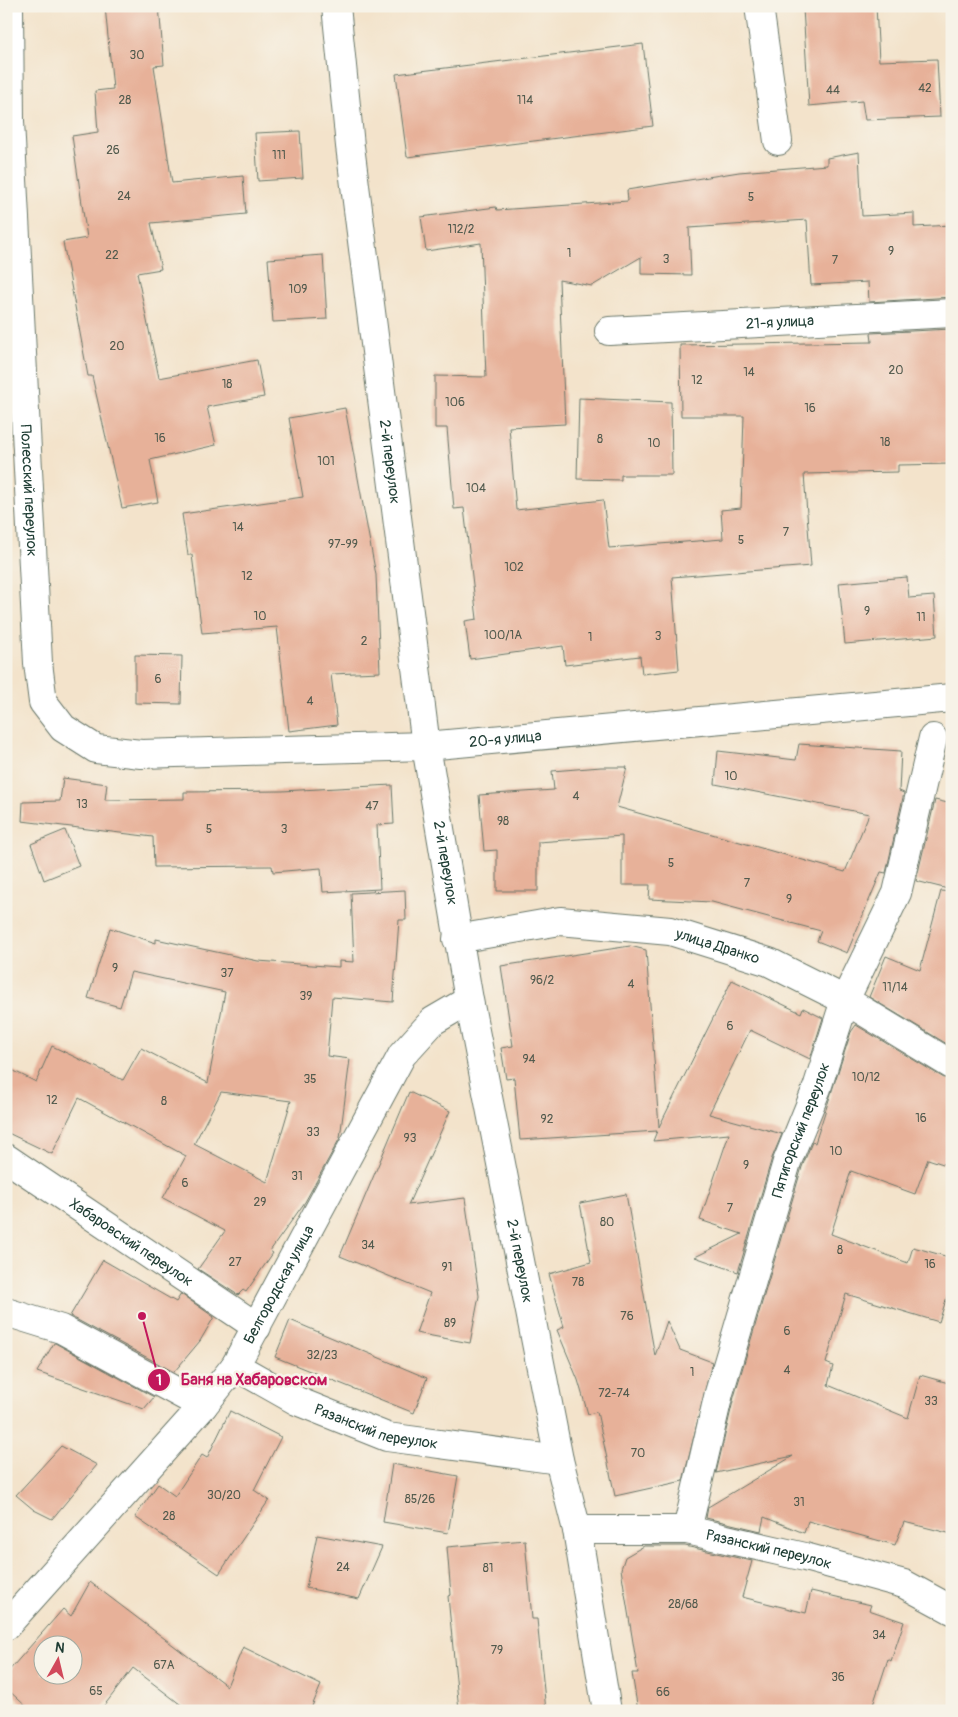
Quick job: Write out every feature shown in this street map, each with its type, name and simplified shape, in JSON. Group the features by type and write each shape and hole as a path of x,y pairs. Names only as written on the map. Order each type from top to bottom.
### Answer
{"street":[{"name":"Полесский переулок","path":"9,6 10,121 38,663 44,702 63,728"},
{"name":"2-й переулок","path":"336,6 350,146 426,746 468,1000 559,1460 577,1530 607,1711"},
{"path":"759,6 778,141"},
{"name":"21-я улица","path":"609,331 952,313"},
{"name":"20-я улица","path":"63,728 96,749 141,754 426,746 952,698"},
{"name":"Пятигорский переулок","path":"687,1530 719,1393 779,1190 845,1000 897,893 933,738"},
{"name":"улица Дранко","path":"457,939 560,921 670,931 769,962 845,1000 952,1065"},
{"name":"Белгородская улица","path":"6,1626 203,1406 235,1366 402,1055 433,1021 468,1000"},
{"name":"Хабаровский переулок","path":"6,1158 257,1327"},
{"path":"6,1312 61,1328 203,1406"},
{"name":"Рязанский переулок","path":"235,1366 297,1401 387,1438 559,1460"},
{"name":"Рязанский переулок","path":"577,1530 687,1530 805,1557 904,1584 952,1610"}],"building":[{"path":"105,6 159,6 164,65 154,66 172,183 243,176 246,214 151,223 161,269 137,273 159,378 257,360 264,397 207,407 216,445 150,460 158,502 122,508 92,376 88,376 63,242 87,238 72,136 98,132 95,91 113,89"},
{"path":"876,6 879,61 937,59 940,117 865,120 862,101 809,106 803,8"},
{"path":"643,44 653,126 407,157 396,74"},
{"path":"300,131 303,178 258,181 255,133"},
{"path":"859,152 862,216 914,213 914,227 952,225 952,297 869,302 868,282 811,285 807,220 689,228 691,275 641,274 641,257 592,286 559,280 565,424 509,427 516,510 603,500 609,548 723,539 721,510 741,508 744,416 681,416 680,345 872,342 871,333 952,329 952,464 898,465 898,472 804,474 811,566 672,577 679,670 642,674 640,656 565,665 563,646 470,659 465,621 477,619 464,508 454,509 447,428 435,428 435,376 486,377 481,243 426,251 421,217 496,207 497,210 628,201 627,190 739,172 827,165 827,158"},
{"path":"323,255 327,319 273,322 268,259"},
{"path":"579,398 671,402 672,475 621,475 621,480 577,479"},
{"path":"345,408 376,575 380,672 331,674 337,725 289,731 277,627 202,633 192,555 188,555 182,514 303,497 289,418"},
{"path":"907,577 909,598 934,596 937,636 845,644 839,583"},
{"path":"135,655 182,656 181,704 135,703"},
{"path":"799,744 901,751 899,791 904,793 886,873 881,872 847,953 817,941 821,931 712,902 649,899 650,885 622,885 622,836 538,842 538,891 497,891 497,850 484,851 479,795 554,790 552,771 601,767 627,767 617,807 845,872 869,814 715,784 718,751 796,760"},
{"path":"63,778 107,784 105,800 184,799 184,792 282,791 392,785 394,824 377,825 380,889 323,892 321,868 273,872 272,866 154,867 153,837 22,821 23,802 60,801"},
{"path":"935,800 952,804 952,890 916,881"},
{"path":"65,830 79,866 44,880 31,844"},
{"path":"405,890 406,920 399,920 393,1002 332,997 327,1056 350,1059 340,1138 305,1202 270,1251 273,1253 246,1292 243,1290 238,1295 198,1269 225,1231 163,1198 186,1156 79,1098 52,1154 6,1132 6,1067 36,1082 52,1046 123,1080 141,1048 208,1083 225,992 131,972 120,1007 88,998 110,928 156,943 156,939 258,961 339,967 339,961 354,962 351,893","holes":["221,1092 291,1101 267,1182 194,1144"]},
{"path":"941,891 952,892 952,1047 869,997 886,956 920,970"},
{"path":"630,946 646,950 659,1127 732,980 801,1013 803,1008 823,1018 810,1059 750,1030 709,1114 782,1134 772,1158 738,1272 695,1257 742,1234 700,1220 729,1134 653,1141 657,1131 520,1140 514,1078 506,1079 501,1048 513,1046 501,966"},
{"path":"856,1025 952,1081 952,1167 928,1159 915,1194 851,1171 831,1234 908,1263 913,1247 952,1258 952,1281 939,1322 846,1294 826,1363 833,1366 828,1385 908,1418 920,1375 952,1384 952,1534 904,1522 895,1545 808,1521 804,1533 764,1517 761,1531 706,1518 708,1507 793,1456 716,1473 734,1397 802,1167 812,1142 815,1143 851,1032"},
{"path":"409,1092 450,1111 408,1205 465,1198 479,1296 470,1343 416,1333 430,1293 340,1256"},
{"path":"626,1194 655,1356 667,1321 680,1350 712,1362 683,1481 615,1496 597,1412 588,1414 578,1380 557,1330 564,1327 549,1274 591,1262 580,1203"},
{"path":"103,1260 176,1302 181,1294 214,1317 200,1341 174,1372 70,1316"},
{"path":"290,1320 427,1378 414,1413 275,1357"},
{"path":"54,1343 154,1397 144,1409 37,1372"},
{"path":"230,1411 281,1437 254,1490 269,1500 219,1574 135,1517 158,1484 175,1496 202,1455 207,1458"},
{"path":"61,1446 97,1465 52,1519 34,1510 16,1495"},
{"path":"392,1464 458,1476 448,1533 383,1522"},
{"path":"317,1535 382,1547 359,1599 306,1588"},
{"path":"525,1540 532,1619 537,1619 546,1711 459,1711 448,1596 451,1595 447,1547"},
{"path":"644,1546 685,1546 752,1561 742,1597 806,1613 811,1591 871,1605 869,1610 904,1622 891,1661 888,1659 871,1711 638,1711 632,1673 638,1673 621,1569 625,1557"},
{"path":"90,1582 227,1686 243,1647 321,1685 310,1711 189,1711 133,1668 100,1711 31,1711 6,1688 6,1674 32,1644 32,1684 82,1684 82,1634 41,1634 63,1609 71,1616"}],"place":[{"name":"Баня на Хабаровском","path":"142,1316"}]}
